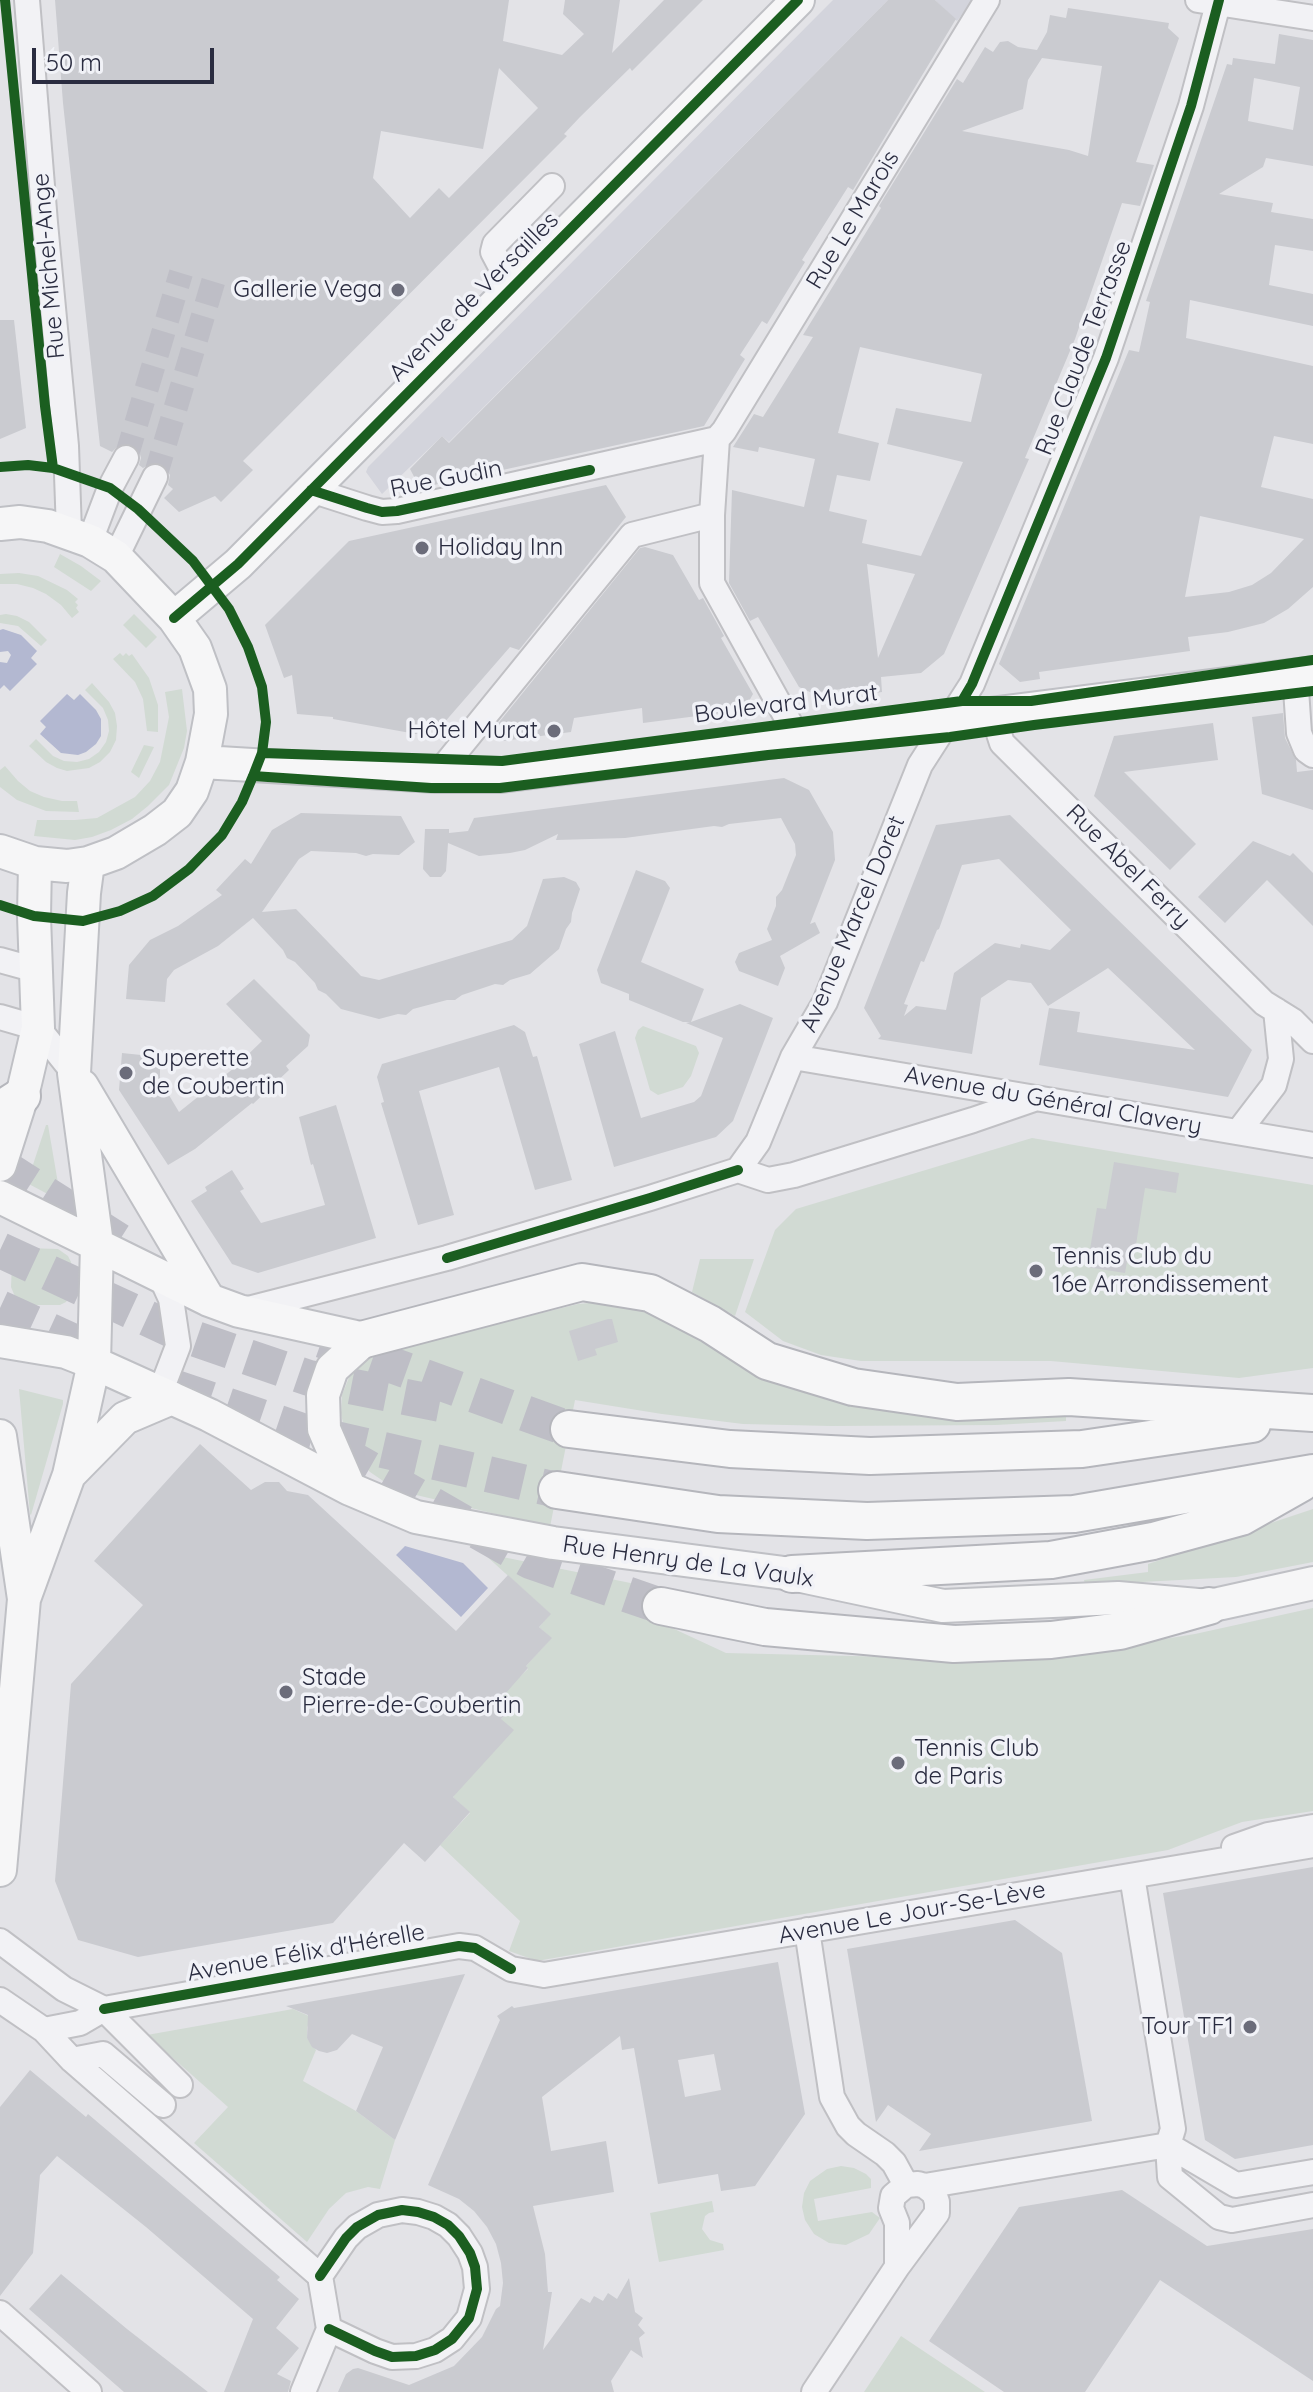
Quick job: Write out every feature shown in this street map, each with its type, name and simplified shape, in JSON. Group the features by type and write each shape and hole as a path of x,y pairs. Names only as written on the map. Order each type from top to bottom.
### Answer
{"highway":[{"path":"365,1339 582,1282 650,1293 710,1324 767,1361 853,1387 957,1402 1069,1397 1313,1414"},
{"path":"569,1429 730,1449 870,1456 1082,1449 1313,1414"},
{"path":"557,1490 718,1514 867,1521 1074,1514 1313,1475"},
{"path":"792,1574 1051,1560 1153,1541 1241,1517 1313,1475"},
{"path":"661,1606 765,1627 954,1644 1051,1640 1120,1631 1209,1606"}],"main road":[{"name":"Avenue de Versailles","path":"174,618 238,564 798,0"},
{"path":"0,851 35,863 67,866 88,863 116,853 155,830 177,813 192,791 202,762 211,714 210,689 195,648 174,618 91,543 33,523 4,517"},
{"name":"Boulevard Murat","path":"202,762 436,776 501,776 1304,674"},
{"path":"0,1165 11,1103 38,1028 35,863"},
{"path":"24,1599 69,1475 94,1363 97,1244 74,1073 88,863"},
{"path":"74,1073 209,1300"},
{"path":"0,1197 209,1300 239,1311 365,1339"},
{"path":"350,1489 324,1429 323,1395 332,1369 365,1339"},
{"name":"Rue Henry de La Vaulx","path":"0,1341 66,1352 94,1363 209,1415 350,1489 416,1517 553,1543 792,1574 943,1606 1118,1598 1209,1606 1313,1583"},
{"path":"69,1475 125,1418 164,1394"},
{"path":"0,1436 24,1599 0,1870"}],"street":[{"name":"Rue Michel-Ange","path":"27,0 66,446 91,543"},
{"name":"Rue Le Marois","path":"717,439 987,0"},
{"path":"1211,1 1313,18"},
{"name":"Rue Claude Terrasse","path":"948,721 972,684 1106,358 1191,106 1211,1"},
{"path":"512,288 493,252 495,244 552,186"},
{"path":"717,439 712,583 798,738"},
{"name":"Rue Gudin","path":"311,490 382,512 397,511 717,439"},
{"path":"91,543 110,488 126,458"},
{"path":"91,543 155,477"},
{"path":"436,776 632,535 712,515"},
{"path":"1304,674 1299,733 1306,750 1313,755"},
{"name":"Rue Abel Ferry","path":"993,715 1002,743 1264,1003 1293,1021 1313,1041"},
{"name":"Avenue Marcel Doret","path":"738,1170 758,1142 793,1057 825,1002 920,765 948,721"},
{"path":"0,960 36,970"},
{"path":"1238,1132 1274,1085 1281,1059 1276,1010"},
{"path":"0,1017 38,1028 74,1073"},
{"name":"Avenue du Général Clavery","path":"793,1057 1313,1145"},
{"path":"239,1311 447,1258 738,1170 768,1180 794,1175 1036,1098"},
{"path":"160,1275 171,1299 184,1347 165,1380 164,1394"},
{"path":"1171,1869 1268,1835 1313,1827"},
{"name":"Avenue Le Jour-Se-Lève","path":"511,1969 544,1975 1313,1845"},
{"path":"1132,1876 1173,2129 1168,2145 1170,2177 1219,2217 1232,2220 1313,2205"},
{"path":"807,1930 832,2097 848,2126 885,2154 916,2186 934,2193 937,2202 937,2213 929,2226 897,2267 814,2392"},
{"path":"0,1941 64,1989 104,2009 180,2085"},
{"name":"Avenue Félix d'Hérelle","path":"44,2030 80,2023 104,2009 459,1946 475,1948 511,1969"},
{"path":"0,2000 44,2030 72,2060 320,2276 329,2329 303,2392"},
{"path":"72,2060 103,2054 163,2105"},
{"path":"897,2267 897,2223 891,2208 893,2196 916,2186 1168,2145 1236,2185 1313,2172"},
{"path":"320,2276 357,2227 378,2215 402,2210 426,2215 448,2225 470,2253 475,2267 477,2289 469,2318 452,2339 435,2350 416,2356 392,2357 329,2329"},
{"path":"897,2223 906,2229 918,2230 929,2226"},
{"path":"0,2313 89,2392"}],"shaded area":[{"path":"833,0 888,0 449,442 442,436 382,494 366,472 368,467"},
{"path":"935,0 973,0 957,21"},
{"path":"60,554 101,581 91,591 54,567"},
{"path":"0,574 38,576 67,590 78,599 75,602 79,612 72,618 46,594 17,584 0,584"},
{"path":"134,614 157,637 146,648 123,625"},
{"path":"0,615 29,622 47,640 41,646 18,626 0,623"},
{"path":"120,653 123,656 132,654 149,678 158,705 158,732 147,731 143,699 135,682 113,659"},
{"path":"92,683 115,713 116,740 110,752 89,768 67,771 57,768 29,746 36,739 53,756 77,762 89,759 106,742 108,720 103,708 85,690"},
{"path":"182,689 187,731 184,748 169,785 148,806 132,819 92,837 75,840 34,836 37,820 97,818 135,797 150,781 160,762 169,717 165,692"},
{"path":"144,745 154,747 139,778 131,772"},
{"path":"5,766 30,791 62,801 77,801 79,812 46,811 17,800 0,787 0,770"},
{"path":"643,1026 696,1046 699,1053 691,1076 683,1087 658,1095 650,1090 635,1038"},
{"path":"46,1125 60,1195 57,1199 27,1183"},
{"name":"Tennis Club du 16e Arrondissement","path":"1032,1138 1313,1185 1313,1368 1239,1378 1051,1361 861,1361 821,1355 783,1341 745,1312 775,1230 796,1209"},
{"path":"26,1248 58,1249 68,1256 73,1286 66,1302 60,1305 26,1305 16,1299 11,1287 12,1263 15,1255"},
{"path":"700,1259 754,1259 735,1316 692,1292"},
{"path":"599,1302 660,1315 748,1369 1066,1412 1066,1421 996,1425 743,1424 575,1400 550,1527 408,1493 370,1472 354,1454 345,1434 342,1395 350,1375 371,1355 578,1304"},
{"path":"19,1389 63,1400 31,1515 30,1514"},
{"path":"1313,1509 1313,1562 1236,1577 1085,1585 1084,1580 1148,1572 1148,1564"},
{"name":"Tennis Club de Paris","path":"483,1553 655,1588 657,1621 726,1653 979,1659 1108,1648 1195,1634 1313,1608 1313,1811 1242,1822 1168,1850 537,1961 509,1951 520,1921 440,1845 470,1813 453,1797 508,1712 494,1700 528,1669 526,1666 551,1638 539,1627 550,1614"},
{"path":"293,2009 311,2017 307,2038 316,2050 303,2081 356,2111 395,2140 380,2189 368,2187 346,2193 329,2209 307,2242 194,2143 228,2107 147,2035"},
{"path":"841,2166 866,2174 871,2179 871,2188 814,2199 818,2221 872,2212 880,2218 869,2234 846,2245 829,2243 814,2234 805,2220 802,2207 810,2181 827,2169"},
{"path":"712,2201 714,2212 705,2216 702,2229 710,2240 723,2244 724,2250 659,2262 650,2213"},
{"path":"901,2336 985,2392 864,2392"}],"water":[{"path":"0,630 21,635 37,651 31,658 37,664 10,691 4,685 0,689 0,662 7,663 11,655 8,651 0,652"},
{"path":"67,694 74,700 80,694 101,719 101,736 96,744 78,755 61,753 40,734 46,727 40,721"},
{"path":"405,1546 463,1563 488,1588 461,1617 396,1555"}],"building":[{"path":"55,0 509,0 503,41 562,55 584,34 563,14 565,0 620,0 612,53 664,0 703,0 632,71 630,68 580,117 564,134 567,136 243,461 253,470 221,502 215,496 179,512 164,498 173,489 168,485 170,475 162,464 153,462 143,468 139,465 139,451 132,444 119,445 112,452 100,446","holes":["499,68 538,108 449,198 439,188 410,218 373,178 381,131 483,149"]},
{"path":"888,0 935,0 956,19 853,190 848,187 802,260 805,262 767,324 762,321 740,355 745,359 704,426 420,488 410,469 442,436 449,443"},
{"path":"1068,8 1169,23 1168,28 1179,38 1136,162 1154,165 1140,206 1122,203 1075,339 1025,458 1029,459 944,654 921,673 881,677 882,692 858,695 857,687 812,693 799,687 758,617 750,621 729,583 732,490 804,507 815,459 759,447 758,452 733,447 754,414 763,417 813,337 803,335 957,79 963,83 985,47 993,52 1000,42 1008,41 1018,47 1037,50 1047,32 1050,15 1066,18","holes":["1042,58 1102,66 1088,156 962,131 1023,109 1028,80","860,347 982,374 971,422 896,408 887,444 963,462 921,556 862,543 867,520 829,511 837,475 870,481 879,443 838,433","867,564 915,574 878,658"]},
{"path":"1279,34 1313,40 1313,166 1266,158 1263,167 1219,194 1273,203 1271,212 1313,219 1313,251 1275,245 1269,285 1313,294 1313,326 1190,300 1186,338 1313,366 1313,444 1274,436 1261,487 1313,499 1313,587 1288,609 1264,623 1188,637 1190,651 1039,672 1040,679 1020,682 999,664 1129,350 1139,352 1150,302 1146,301 1227,64 1232,65 1233,58 1275,64","holes":["1254,78 1300,87 1293,130 1248,121","1200,516 1228,522 1304,539 1271,573 1252,585 1229,592 1185,597"]},
{"path":"0,320 14,320 26,428 0,439"},
{"path":"606,485 626,517 519,650 510,647 443,724 416,734 333,717 297,714 292,675 284,678 265,625 349,541"},
{"path":"640,548 673,555 699,600 703,598 724,636 721,638 753,694 744,710 643,723 642,708 574,718 571,732 503,741 496,726"},
{"path":"1283,713 1285,738 1296,760 1297,772 1313,770 1313,810 1262,794 1252,717"},
{"path":"1213,723 1218,760 1124,772 1196,844 1170,870 1094,796 1114,736"},
{"path":"784,778 809,790 833,832 835,860 810,924 815,922 820,933 780,956 785,968 778,986 739,971 735,962 739,953 772,940 767,929 776,906 776,897 782,890 796,855 795,844 781,818 625,838 556,840 558,834 525,850 479,856 448,843 446,871 441,877 430,877 423,869 425,829 449,829 449,833 468,831 474,818"},
{"path":"301,813 401,816 415,842 399,855 366,856 311,851 299,859 262,912 296,909 361,976 379,980 512,940 527,926 543,879 564,877 576,882 580,889 571,922 559,949 530,974 503,985 495,984 455,1000 413,1009 406,1015 379,1019 341,1009 318,990 295,962 287,958 253,918 218,946 174,970 167,979 165,1002 126,999 129,965 150,940 178,926 222,895 216,890 245,859 251,864 272,830"},
{"path":"1010,815 1252,1050 1228,1097 1039,1065 1049,1008 1080,1012 1077,1032 1195,1050 1108,968 1048,1006 1031,983 1008,980 981,998 972,1054 878,1039 881,1036 864,1008 936,825","holes":["999,859 1071,930 1050,950 995,943 954,973 946,1010 916,1006 904,1016 908,1005 904,1004 921,961 924,962 939,929 962,865"]},
{"path":"1253,841 1290,856 1293,853 1313,873 1313,926 1267,880 1225,923 1198,897"},
{"path":"636,870 665,881 670,888 641,962 704,989 691,1022 740,1004 773,1018 733,1121 716,1137 614,1167 579,1044 615,1031 641,1118 694,1102 701,1096 723,1038 686,1023 690,1022 629,1000 629,994 601,983 597,970"},
{"path":"254,979 310,1035 308,1046 286,1066 289,1070 253,1104 195,1149 168,1165 119,1090 122,1053 160,1057 160,1080 179,1112 262,1041 226,1004"},
{"path":"514,1025 525,1032 533,1057 537,1056 572,1180 535,1190 499,1067 419,1091 454,1215 418,1225 381,1103 384,1102 377,1077 382,1064"},
{"path":"336,1105 376,1238 258,1273 232,1264 191,1201 207,1191 205,1187 232,1170 244,1189 240,1191 261,1223 325,1205 299,1117"},
{"path":"1114,1162 1179,1173 1176,1193 1145,1188 1134,1257 1128,1256 1125,1273 1087,1267 1097,1208 1106,1209"},
{"path":"612,1319 618,1342 595,1349 597,1355 578,1361 569,1331"},
{"name":"Stade Pierre-de-Coubertin","path":"200,1444 251,1490 265,1482 279,1482 287,1491 308,1495 456,1631 508,1575 551,1614 539,1627 552,1638 497,1703 508,1712 501,1719 514,1730 453,1797 470,1812 425,1862 404,1843 333,1923 138,1957 78,1940 55,1881 71,1684 143,1605 94,1561"},
{"name":"Tour TF1","path":"1313,1867 1313,2145 1235,2159 1205,2140 1163,1893"},
{"path":"1015,1920 1062,1953 1092,2121 919,2151 931,2134 888,2105 876,2122 847,1949"},
{"path":"778,1962 805,2114 755,2186 721,2191 718,2174 658,2184 634,2048 622,2050 620,2036 542,2097 551,2151 606,2141 614,2192 533,2206 545,2254 548,2292 552,2292 543,2350 581,2298 590,2303 594,2296 603,2301 608,2293 617,2299 629,2278 635,2312 643,2318 638,2325 645,2333 639,2338 643,2358 631,2350 611,2381 614,2392 338,2392 346,2374 353,2369 409,2385 454,2366 482,2337 500,2306 503,2283 501,2263 487,2227 459,2199 428,2185 500,2020 497,2016 512,2006","holes":["714,2054 721,2090 685,2097 678,2060"]},
{"path":"465,1974 395,2140 356,2111 383,2047 352,2034 337,2050 327,2053 319,2051 312,2047 307,2038 308,2015 286,2006"},
{"path":"30,2070 86,2117 88,2114 280,2277 277,2280 299,2299 276,2328 299,2348 277,2374 291,2381 288,2392 224,2392 253,2319 57,2156 40,2175 33,2253 0,2296 0,2107"},
{"path":"1122,2190 1207,2246 1313,2229 1313,2381 1160,2280 1085,2392 1004,2392 929,2341 1019,2207"},
{"path":"61,2274 208,2392 124,2392 29,2309"}],"tunnel":[{"path":"126,458 181,273"},
{"path":"155,477 214,279"},
{"path":"0,1165 119,1241"},
{"path":"0,1250 181,1334 309,1378 446,1405"},
{"path":"0,1308 100,1354"},
{"path":"322,1340 569,1429"},
{"path":"176,1388 305,1432 557,1490"},
{"path":"338,1451 530,1561 661,1606"}],"cycle path":[{"path":"5,0 53,468"},
{"path":"174,618 238,564 798,0"},
{"path":"962,701 972,684 1106,358 1191,106 1219,0"},
{"path":"0,467 28,465 53,468 110,488 138,509 193,561 229,609 248,647 262,687 266,722 262,753 242,802 222,835 189,869 153,896 120,911 83,921 34,916 0,905"},
{"path":"311,490 382,512 397,511 590,470"},
{"path":"262,753 502,761 962,701 1031,701 1313,660"},
{"path":"253,776 431,788 500,788 768,755 950,737 1313,691"},
{"path":"447,1258 738,1170"},
{"path":"104,2009 459,1946 475,1948 511,1969"},
{"path":"320,2276 357,2227 378,2215 402,2210 434,2217 448,2225 470,2253 475,2267 477,2289 469,2318 452,2339 435,2350 416,2356 392,2357 329,2329"}],"place":[{"name":"Gallerie Vega","path":"398,290"},
{"name":"Holiday Inn","path":"422,548"},
{"name":"Hôtel Murat","path":"554,731"},
{"name":"Superette de Coubertin","path":"126,1073"},
{"name":"Tennis Club du 16e Arrondissement","path":"1036,1271"},
{"name":"Stade Pierre-de-Coubertin","path":"286,1692"},
{"name":"Tennis Club de Paris","path":"898,1763"},
{"name":"Tour TF1","path":"1250,2027"}]}
